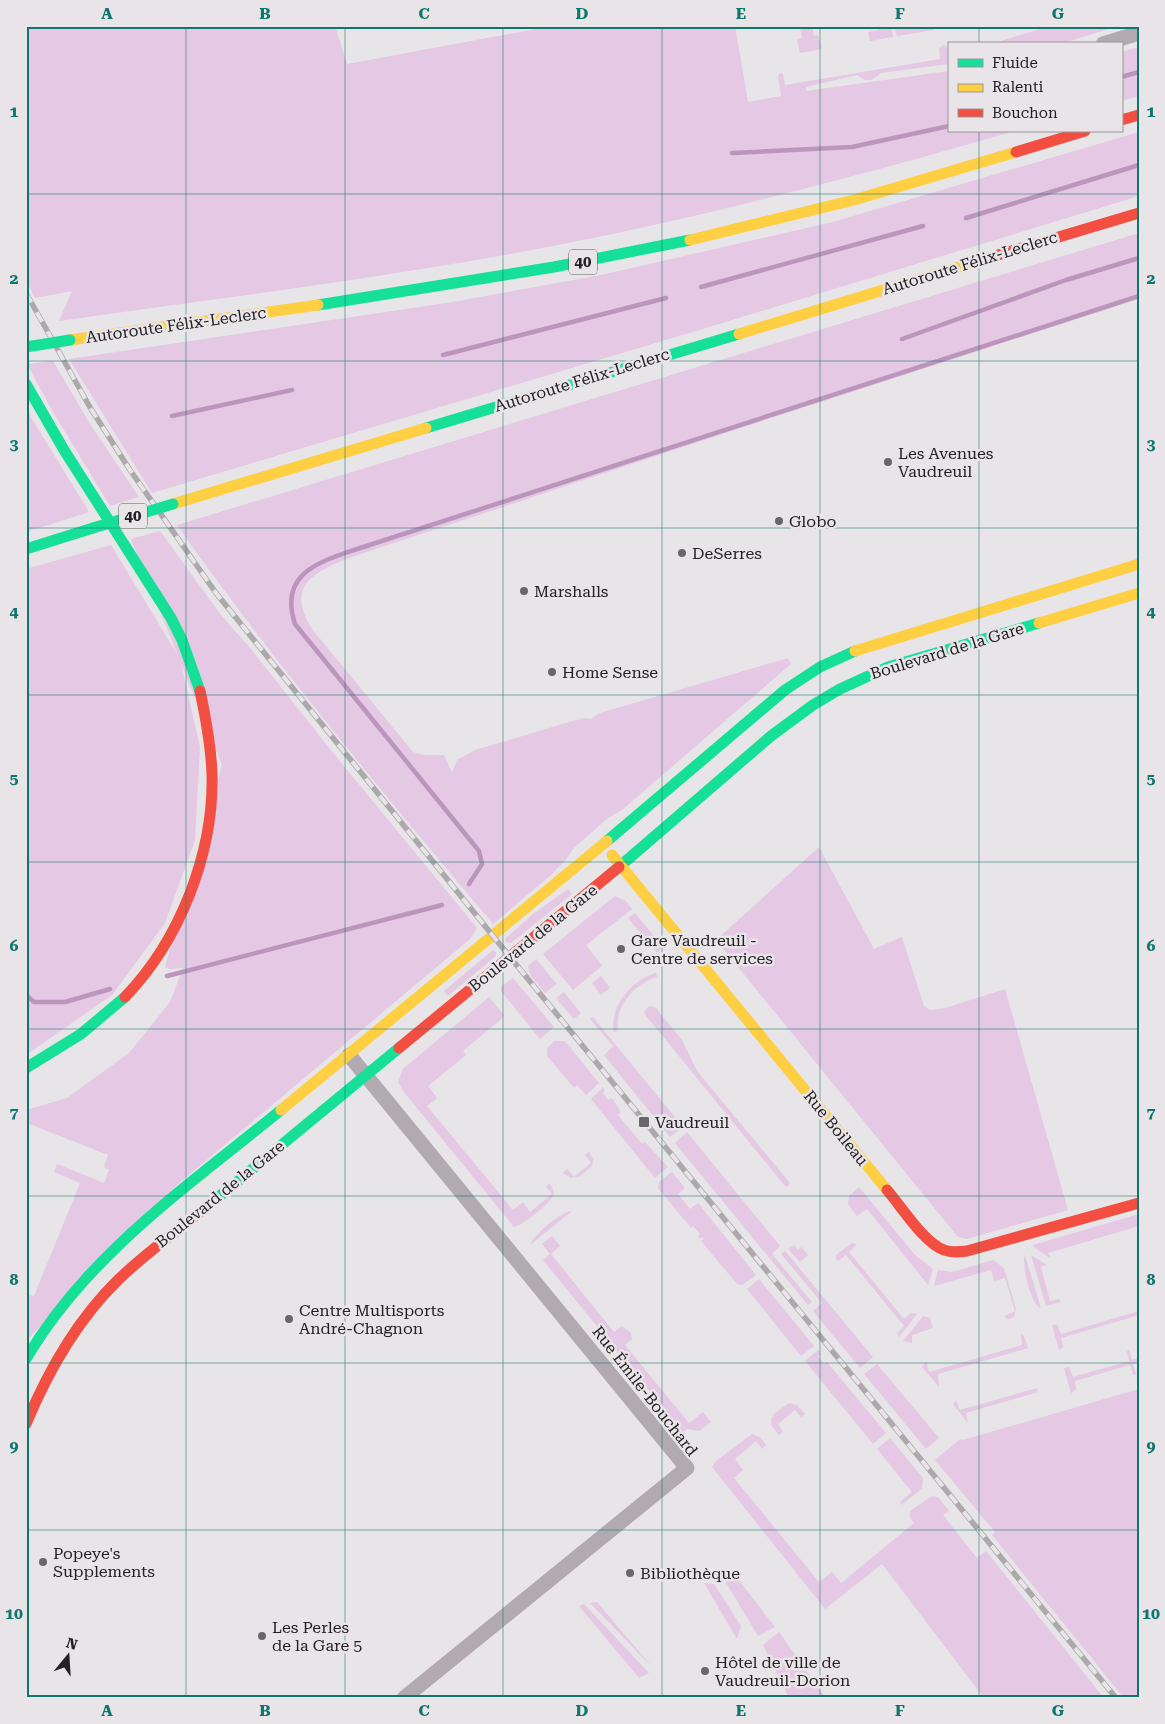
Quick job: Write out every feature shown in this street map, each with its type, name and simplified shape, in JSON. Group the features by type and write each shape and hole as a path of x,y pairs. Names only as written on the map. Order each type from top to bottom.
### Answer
{"main road":[{"path":"1122,120 1139,115"},
{"name":"Autoroute Félix-Leclerc","path":"26,347 420,290 614,256 798,215 1082,132"},
{"name":"Autoroute Félix-Leclerc","path":"26,549 1139,213"},
{"path":"26,384 69,459 160,600 182,640 199,683 205,709 210,735 212,785 206,835 193,883 174,927 159,952 130,990 104,1015 67,1045 26,1068"},
{"name":"Boulevard de la Gare","path":"26,1359 63,1302 112,1249 603,845 776,696 833,660 889,639 1139,564"},
{"name":"Boulevard de la Gare","path":"26,1424 44,1383 61,1352 96,1304 119,1279 621,866 781,728 840,689 906,661 1139,593"},
{"name":"Rue Boileau","path":"603,845 918,1228 940,1250 952,1253 967,1251 1139,1203"}],"street":[{"path":"1110,42 1139,33"},
{"name":"Rue Émile-Bouchard","path":"348,1055 687,1468 404,1698"}],"shaded area":[{"path":"26,26 335,26 347,64 552,26 735,26 748,102 781,96 778,76 780,73 783,74 785,85 940,59 939,48 943,45 948,48 948,64 881,73 872,80 865,80 857,75 806,87 806,91 948,71 948,132 1012,132 903,163 677,220 500,256 374,277 59,321 72,291 35,298 26,280"},
{"path":"812,26 814,36 818,35 822,49 800,53 797,39 802,38 800,29"},
{"path":"877,26 891,26 893,37 870,41 868,32 878,30"},
{"path":"894,26 933,26 934,30 897,36"},
{"path":"1050,26 1118,26 1066,42 998,42"},
{"path":"1139,47 1139,96 1122,101 1122,52"},
{"path":"1139,132 1139,196 716,325 152,493 69,359 453,302 601,275 833,222"},
{"path":"1139,233 1139,294 1114,307 722,434 349,558 324,570 306,583 302,592 301,602 312,629 413,752 424,755 444,755 452,773 457,760 475,750 583,718 591,719 600,713 788,658 791,664 622,810 608,818 573,849 565,861 551,875 493,924 291,678 177,525"},
{"path":"53,361 90,424 139,497 110,506 53,412 27,364"},
{"path":"26,409 89,512 26,532"},
{"path":"160,531 221,615 250,648 334,754 477,928 470,939 178,1184 26,1341 26,1294 34,1296 80,1183 54,1172 57,1164 104,1183 109,1170 104,1167 108,1155 27,1123 26,1125 26,1110 67,1098 129,1053 170,1002 183,968 170,969 165,967 222,765 131,539"},
{"path":"111,545 180,659 200,747 195,840 165,923 112,995 26,1055 26,569"},
{"path":"819,847 874,949 902,937 924,1006 930,1010 945,1008 1005,989 1068,1210 967,1239 958,1237 716,940"},
{"path":"568,889 572,894 511,943 506,942 505,939 533,914"},
{"path":"615,896 626,901 632,909 586,945 602,966 573,990 543,954"},
{"path":"635,913 663,947 657,953 628,918"},
{"path":"493,950 496,952 496,956 448,996 444,991"},
{"path":"536,959 557,984 545,993 530,975 528,966"},
{"path":"656,973 657,977 641,985 628,997 619,1013 618,1031 614,1032 615,1013 624,995 639,981"},
{"path":"601,976 610,988 601,995 592,983"},
{"path":"513,978 554,1027 540,1039 501,991 501,987"},
{"path":"564,992 581,1013 574,1019 556,998"},
{"path":"489,997 505,1016 463,1051 466,1055 428,1086 437,1098 427,1106 513,1210 523,1202 530,1212 552,1194 546,1187 550,1184 554,1194 552,1198 531,1217 514,1227 403,1091 398,1082 403,1069"},
{"path":"649,1006 655,1007 682,1040 697,1071 790,1183 788,1187 785,1186 647,1017 644,1012"},
{"path":"593,1017 683,1127 670,1137 604,1055 613,1046 590,1019"},
{"path":"554,1041 565,1041 599,1083 586,1095 577,1085 574,1088 547,1056 547,1048"},
{"path":"603,1087 605,1090 603,1093 608,1100 612,1098 621,1112 618,1115 642,1144 645,1142 668,1167 655,1178 591,1099"},
{"path":"687,1132 780,1246 772,1254 812,1302 808,1305 675,1143"},
{"path":"589,1152 593,1159 592,1166 580,1176 571,1178 563,1173 567,1169 574,1177 591,1163 585,1155"},
{"path":"672,1172 685,1188 678,1194 690,1209 698,1203 756,1275 742,1285 737,1284 701,1241 704,1239 702,1237 700,1239 698,1236 700,1234 693,1226 691,1228 658,1188 659,1182"},
{"path":"859,1187 915,1255 933,1269 928,1285 867,1209 857,1216 848,1204 849,1196"},
{"path":"572,1211 530,1245 536,1235 548,1224 567,1212"},
{"path":"1139,1214 1139,1226 1048,1253 1050,1258 1033,1245"},
{"path":"552,1236 560,1246 551,1254 614,1332 622,1326 631,1333 632,1339 625,1345 689,1423 703,1412 711,1422 699,1431 687,1429 683,1432 543,1260 550,1254 542,1244"},
{"path":"852,1243 857,1244 849,1252 904,1319 911,1313 917,1314 899,1337 897,1333 904,1326 846,1255 838,1261 836,1259 836,1255"},
{"path":"794,1245 798,1250 801,1247 808,1255 800,1262 788,1249"},
{"path":"785,1251 873,1357 860,1368 813,1311 822,1303 781,1254"},
{"path":"1025,1255 1041,1308 1037,1305 1030,1292 1024,1267"},
{"path":"1031,1255 1047,1265 1041,1267 1050,1301 1059,1299 1061,1302 1046,1306"},
{"path":"993,1260 1004,1268 1016,1309 1014,1317 1008,1319 1004,1316 1015,1311 1005,1278 994,1281 991,1270 934,1286 938,1270 952,1272"},
{"path":"759,1279 814,1346 801,1356 747,1289"},
{"path":"1139,1311 1139,1315 1061,1338 1063,1347 1059,1350 1052,1325 1057,1324 1061,1334"},
{"path":"923,1316 930,1318 933,1328 912,1335 912,1343 903,1341"},
{"path":"1021,1334 1024,1336 1028,1348 938,1374 939,1387 922,1367 926,1361 929,1372 1022,1345"},
{"path":"818,1350 821,1354 818,1356 824,1364 827,1362 886,1433 873,1444 805,1361"},
{"path":"1129,1350 1132,1360 1139,1358 1139,1362 1133,1364 1136,1374 1133,1375 1130,1365 1075,1381 1076,1390 1071,1393 1064,1368 1069,1367 1073,1377 1129,1361 1127,1351"},
{"path":"877,1364 939,1438 926,1449 864,1374"},
{"path":"1037,1388 1038,1392 966,1413 968,1423 953,1404 956,1400 960,1410"},
{"path":"1139,1389 1139,1698 1124,1698 992,1535 995,1532 935,1460 960,1439 963,1440"},
{"path":"789,1403 797,1405 805,1414 801,1417 795,1410 778,1424 783,1432 779,1435 772,1426 771,1419 775,1413"},
{"path":"752,1434 760,1437 766,1445 762,1449 756,1441 735,1459 743,1470 734,1478 819,1582 832,1572 841,1583 914,1523 910,1518 910,1511 932,1496 938,1497 949,1511 943,1515 977,1558 986,1551 1104,1698 984,1698 882,1564 825,1609 712,1467 716,1461"},
{"path":"890,1438 923,1478 922,1488 902,1505 900,1502 912,1492 877,1449"},
{"path":"734,1574 775,1627 758,1636 722,1576"},
{"path":"704,1583 714,1584 741,1626 737,1639"},
{"path":"597,1602 653,1668 590,1603"},
{"path":"584,1604 649,1673 639,1678 579,1606"},
{"path":"779,1632 826,1698 789,1698 763,1645"}],"waterway":[{"path":"1122,77 1139,72"},
{"path":"732,153 852,147 948,126"},
{"path":"966,218 1139,165"},
{"path":"701,287 923,226"},
{"path":"902,339 1066,280 1139,258"},
{"path":"469,884 482,864 479,851 295,624 291,607 292,594 297,582 304,574 314,566 354,550 1139,296"},
{"path":"443,355 666,298"},
{"path":"172,416 292,390"},
{"path":"167,976 442,905"},
{"path":"26,995 34,1002 65,1002 110,989"}],"railway":[{"path":"26,293 91,409 130,470 216,593 510,957 1116,1698"}],"traffic: fast":[{"path":"318,305 554,267 690,240"},
{"path":"426,428 739,334"},
{"path":"26,347 70,340"},
{"path":"26,384 64,450 171,618 182,640 200,691"},
{"path":"93,528 173,504"},
{"path":"26,549 93,528"},
{"path":"619,867 771,736 813,705 840,689 888,667 1039,623"},
{"path":"607,841 785,690 820,667 855,651"},
{"path":"26,1068 81,1034 125,997"},
{"path":"210,1204 399,1048"},
{"path":"26,1359 78,1287 109,1255 176,1195 281,1110"}],"traffic: slow":[{"path":"690,240 854,200 1016,152"},
{"path":"739,334 998,255"},
{"path":"70,340 318,305"},
{"path":"173,504 426,428"},
{"path":"855,651 1139,564"},
{"path":"1039,623 1139,593"},
{"path":"281,1110 607,841"},
{"path":"612,855 887,1190"}],"traffic: jam":[{"path":"1122,120 1139,115"},
{"path":"1016,152 1082,132"},
{"path":"998,255 1139,213"},
{"path":"125,997 145,974 162,949 190,894 200,864 207,834 212,774 208,732 200,691"},
{"path":"399,1048 619,867"},
{"path":"887,1190 929,1240 936,1246 952,1252 967,1251 1139,1203"},
{"path":"26,1424 44,1385 65,1347 103,1295 152,1250 210,1204"}],"place":[{"name":"Les Avenues Vaudreuil","path":"888,462"},
{"name":"Globo","path":"779,521"},
{"name":"DeSerres","path":"682,553"},
{"name":"Marshalls","path":"524,591"},
{"name":"Home Sense","path":"552,672"},
{"name":"Gare Vaudreuil - Centre de services","path":"621,949"},
{"name":"Vaudreuil","path":"644,1122"},
{"name":"Centre Multisports André-Chagnon","path":"289,1319"},
{"name":"Popeye's Supplements","path":"43,1562"},
{"name":"Bibliothèque","path":"630,1573"},
{"name":"Les Perles de la Gare 5","path":"262,1636"},
{"name":"Hôtel de ville de Vaudreuil-Dorion","path":"705,1671"}]}
